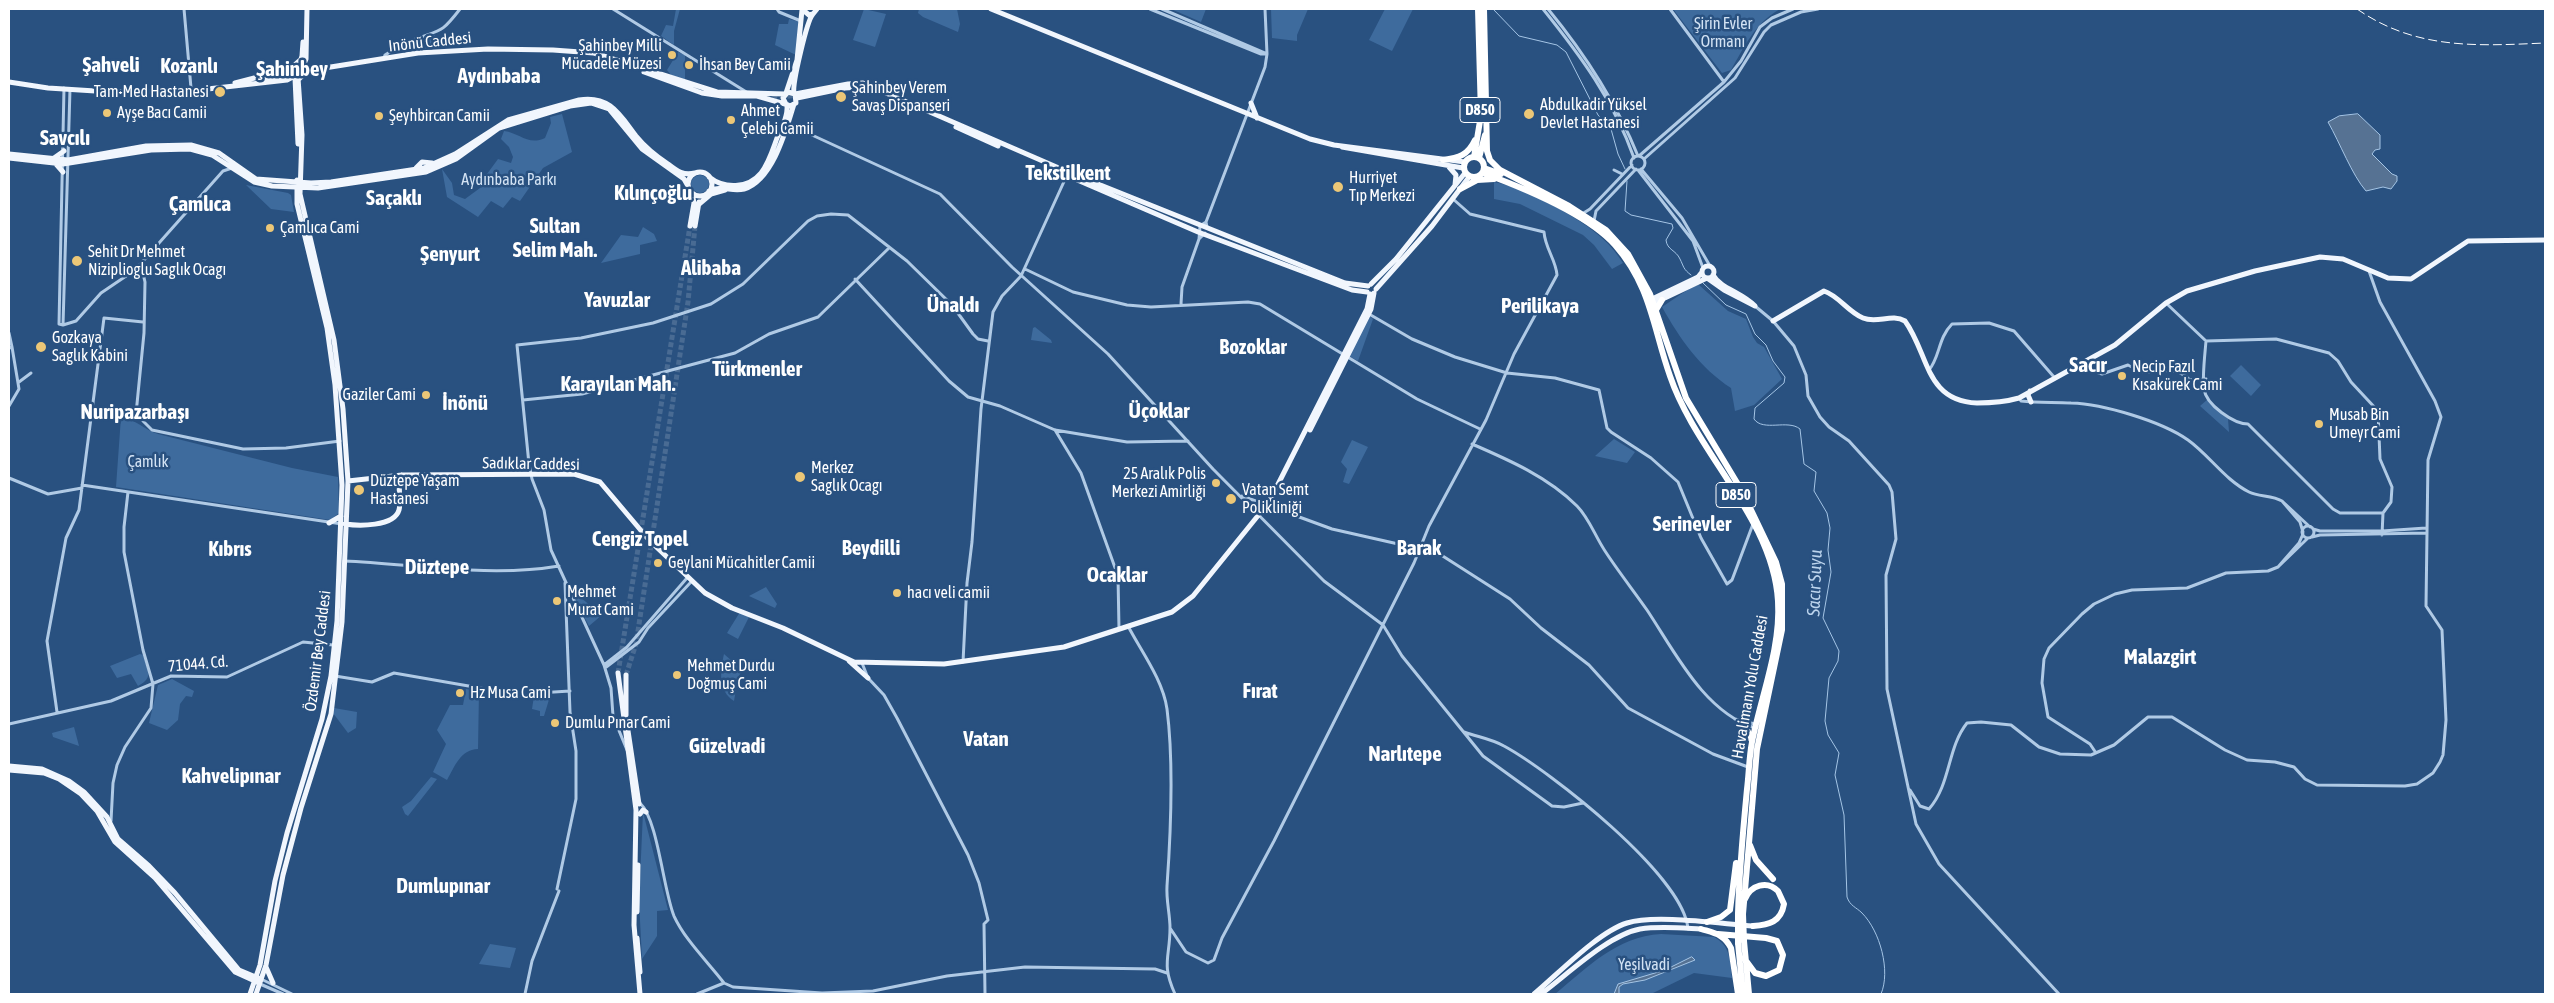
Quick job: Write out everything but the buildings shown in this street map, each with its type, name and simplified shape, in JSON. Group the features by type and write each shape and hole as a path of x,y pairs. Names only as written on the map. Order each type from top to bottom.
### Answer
{"highway":[{"name":"D850","path":"1476,158 1481,115 1478,9"},
{"name":"D850","path":"1484,9 1487,151 1493,164 1512,178"},
{"path":"1476,158 1483,170 1478,177 1465,170 1476,158 1486,129"},
{"path":"1444,163 1467,153 1479,132"},
{"name":"D850","path":"1483,170 1512,178"},
{"name":"Havalimanı Yolu Caddesi","path":"1483,170 1533,192 1613,243 1632,269 1652,302 1670,376 1691,423 1753,524 1771,564 1778,602 1776,632 1759,711 1744,905 1741,914"},
{"name":"Havalimanı Yolu Caddesi","path":"1512,178 1536,188 1582,214 1606,230 1628,254 1652,302 1686,398 1725,460 1756,518 1776,562 1782,584 1782,630 1758,727 1752,743 1740,864 1743,994"},
{"path":"1458,187 1477,180 1505,181"},
{"path":"1652,302 1655,297 1661,298"},
{"path":"1652,302 1661,298"},
{"path":"1752,743 1745,723 1753,719 1759,711"},
{"path":"1707,922 1726,914 1731,906 1738,841 1748,783"},
{"path":"1748,839 1756,860 1772,879"},
{"path":"1744,905 1750,891 1760,885 1775,888 1781,895 1784,904 1780,916 1774,922 1752,926"},
{"path":"1701,929 1724,937 1731,948 1738,994"},
{"path":"1718,934 1766,938 1777,941 1784,955 1779,970 1766,976 1755,973 1744,958"},
{"name":"Havalimanı Yolu Caddesi","path":"1741,942 1749,994"}],"main road":[{"path":"297,204 298,136 295,85 304,59 305,9"},
{"path":"9,158 52,161 182,149 203,152 222,160 254,182 281,186 298,185 414,170 455,154 508,120 579,100 591,99 606,102 616,108 645,146 680,173 703,173 717,183 739,185 749,182 760,174 783,124 786,104 783,98 797,60 802,9"},
{"path":"802,9 807,15 817,11"},
{"path":"689,580 706,594 732,608 783,628 847,659 862,663 926,664 963,662 1064,647 1172,612 1182,605 1269,505 1369,314 1371,290 1453,199 1465,170 1444,163 1310,139 991,9"},
{"path":"9,154 52,161 146,146 191,144 219,153 256,179 289,182 318,188 426,172 456,159 499,128 521,120 587,103 609,109 642,149 684,179 694,200 693,226 698,205 703,196 709,191 718,188 742,189 761,179 768,170 788,124 797,95 794,83 800,62 805,31 810,17 817,11"},
{"name":"Inönü Caddesi","path":"358,64 418,53 488,49 550,50 594,53 648,70"},
{"name":"Inönü Caddesi","path":"550,50 596,57 639,70"},
{"path":"304,59 313,68"},
{"path":"9,81 64,88 156,92 190,91 280,73 290,69 304,59"},
{"path":"70,88 132,91 191,88 287,77 297,78 304,74 351,67 358,64"},
{"path":"300,68 358,64"},
{"path":"639,70 702,93 797,95 859,85"},
{"path":"639,70 712,92"},
{"path":"648,70 702,89 749,94 786,104 794,104"},
{"path":"648,70 672,81"},
{"path":"287,77 295,85"},
{"path":"289,182 298,173 302,135 297,78"},
{"path":"797,95 859,85 1198,232 1206,232 1345,283 1371,290"},
{"path":"1252,103 1258,119"},
{"path":"52,161 65,171 68,159"},
{"path":"1444,163 1454,170 1458,187"},
{"path":"680,173 704,171 717,183"},
{"path":"298,173 314,183"},
{"path":"688,186 690,178 695,173"},
{"path":"1067,174 1200,226 1206,232"},
{"path":"709,191 712,184 710,177"},
{"path":"256,994 278,891 300,808 330,714 333,676 342,622 343,524 348,481 345,438 334,340 298,185"},
{"path":"281,186 293,194 297,204 328,334 336,385 342,485 341,516 343,524"},
{"path":"1345,357 1367,309 1371,290 1458,187"},
{"path":"698,205 711,194 728,189"},
{"path":"692,193 703,196"},
{"path":"1773,321 1824,291 1862,317 1875,320 1896,317 1905,321 1940,390 1959,401 1998,402 2019,398 2114,345 2166,303 2187,291 2255,272 2320,257 2342,260 2388,278 2411,279 2468,241 2545,240"},
{"path":"1661,298 1710,266 1718,282 1747,297 1755,306"},
{"path":"1702,270 1707,278 1724,290 1755,306"},
{"path":"1661,298 1696,281 1714,275"},
{"path":"2030,391 2028,395 2031,402"},
{"name":"Sadıklar Caddesi","path":"348,481 402,475 574,474 600,482 649,540 689,580"},
{"path":"343,524 365,527 396,515 399,510 400,480 402,475"},
{"path":"329,523 341,516"},
{"name":"Özdemir Bey Caddesi","path":"333,676 333,646 343,524"},
{"path":"847,659 868,678"},
{"path":"618,673 636,810 634,925 642,994"},
{"path":"626,675 626,712 639,803 643,813 637,927 642,994"},
{"path":"9,766 42,769 70,781 96,803 118,839 156,873 239,970 258,980"},
{"path":"9,770 44,773 59,779 81,794 97,811 115,842 155,878 235,972 258,980"},
{"path":"1534,994 1589,947 1613,929 1626,923 1640,920 1707,922 1752,926"},
{"path":"1541,994 1603,948 1630,932 1653,928 1701,929"},
{"path":"247,974 263,965"},
{"path":"263,965 273,983"},
{"path":"250,994 258,980"}],"street":[{"path":"184,9 191,88"},
{"path":"384,59 385,55 411,40 435,35 444,28 460,9"},
{"path":"613,9 749,94"},
{"path":"777,9 779,12 801,21"},
{"path":"1150,9 1261,54 1267,54"},
{"path":"1162,9 1267,54"},
{"path":"1181,304 1182,287 1199,239 1206,232 1206,222 1265,67 1267,54 1265,9"},
{"path":"1543,9 1586,64 1621,124 1637,157 1644,160"},
{"path":"1548,9 1594,71 1622,118 1637,157"},
{"path":"1670,9 1724,82"},
{"path":"1582,214 1590,210 1632,165 1637,157 1724,82 1741,61 1760,27 1778,15 1793,9"},
{"path":"1594,222 1596,211 1630,175 1645,164 1644,160 1735,78 1764,32 1771,25 1801,12 1818,9"},
{"path":"64,88 68,159"},
{"path":"70,88 68,159 65,171 63,325 76,321 101,293 141,265 223,171 233,168"},
{"path":"788,124 940,194 1021,276 1108,354 1137,388 1324,581 1383,625 1402,656 1483,756 1546,802 1564,807 1583,802"},
{"path":"222,160 223,171"},
{"path":"1632,165 1638,169 1682,218 1710,266"},
{"path":"1638,169 1693,241 1702,270"},
{"path":"1614,170 1623,174"},
{"path":"963,662 967,576 972,542 982,401 992,312 1002,296 1021,276 1067,174"},
{"path":"1170,928 1190,956 1208,963 1214,960 1222,938 1253,883 1383,625 1420,549 1429,526 1480,429 1514,354 1557,275 1557,266 1545,240 1544,232 1470,214 1453,199"},
{"path":"629,755 613,716 611,688 605,666 564,582 551,550 544,510 532,475 517,345 581,338 653,323 711,304 742,284 801,227 817,216 831,214 848,216 907,261 952,305 978,339 988,341"},
{"path":"1199,239 1198,232 1200,226 1206,222"},
{"path":"523,400 582,394 735,353 769,334 818,317 889,248"},
{"path":"136,414 144,333 144,282 141,265"},
{"path":"1024,268 1073,292 1111,302 1151,307 1248,302 1260,304 1417,399 1480,429"},
{"path":"1910,790 1920,806 1929,809 1943,788 1956,743 1968,724 1991,722 2012,725 2038,747 2060,754 2091,755 2114,745 2148,717 2172,717 2232,754 2247,760 2275,762 2294,767 2304,780 2316,785 2405,786 2418,784 2433,773 2443,755 2446,720 2442,630 2426,606 2426,530 2429,501 2428,460 2441,417 2435,401 2380,302 2369,270"},
{"path":"856,279 961,393 1055,430 1127,442 1188,441"},
{"path":"2166,303 2206,341 2276,339 2316,347 2329,353 2338,361 2352,382 2378,411 2380,459 2392,487 2392,498 2383,513 2382,533"},
{"path":"1755,306 1773,321 1794,346 1806,375 1808,396 1820,417 1828,427 1849,441 1889,485 1892,492 1896,539 1886,576 1887,689 1916,824 1939,864 2059,994"},
{"path":"1369,314 1434,350 1507,373 1555,378 1599,390 1607,428 1651,458 1678,482 1701,538 1727,584 1732,580 1753,524"},
{"path":"57,712 47,641 66,538 69,528 77,518 104,318 143,322"},
{"path":"1929,370 1934,365 1941,340 1952,324 1989,323 2014,331 2054,377"},
{"path":"9,333 10,348 19,382 19,389 9,406"},
{"path":"2206,341 2206,379 2204,388 2206,394 2217,408 2240,424 2248,424 2333,509 2340,513 2383,513"},
{"path":"2087,360 2093,372 2102,374 2128,365 2138,371 2165,369 2184,374 2190,380 2206,379"},
{"path":"19,382 31,373"},
{"path":"2019,398 2021,401 2071,403 2101,407 2158,425 2187,440 2227,476 2250,493 2275,497 2282,501 2314,532 2310,538 2278,567 2268,571 2226,572 2187,588 2123,592 2098,601 2082,614 2049,648 2042,668 2042,683 2048,716 2090,744 2096,753"},
{"path":"92,408 136,414 152,430 243,449 339,442 345,438"},
{"path":"1055,430 1080,473 1118,576 1119,629"},
{"path":"1472,444 1537,475 1563,492 1578,507 1604,550 1688,672 1712,701 1732,718 1758,727"},
{"path":"9,478 48,494 82,486 343,524"},
{"name":"Sadıklar Caddesi","path":"342,485 348,481"},
{"path":"110,824 113,783 117,765 125,747 151,708 154,684 143,650 124,552 124,527 128,492"},
{"path":"1241,496 1332,529 1438,554 1510,599 1541,628 1589,665 1628,708 1713,754 1749,767"},
{"path":"2282,501 2300,522 2303,533 2310,538"},
{"path":"2311,528 2320,531 2382,533"},
{"path":"2278,567 2299,542 2303,533 2311,528"},
{"path":"2310,538 2320,535 2426,530"},
{"path":"344,561 496,570 539,569 559,566"},
{"path":"605,666 628,647 689,580"},
{"path":"525,994 532,961 558,890 576,802 576,751 570,712 564,582"},
{"path":"1128,626 1158,684 1166,707 1171,785 1167,886 1170,928 1167,949 1167,973 1175,994"},
{"name":"71044. Cd.","path":"9,724 111,701 171,676 227,677 303,642 333,646"},
{"path":"862,663 868,678 884,695 897,718 976,874 988,920 984,924 985,994"},
{"path":"333,676 372,682 394,673 526,696 538,692 570,691"},
{"path":"1464,732 1505,746 1583,802 1614,827 1655,872 1678,903 1687,922 1688,929"},
{"path":"643,813 678,924 724,983 748,990 812,993 873,991 947,976 1025,967 1059,966 1155,969 1167,973"},
{"path":"258,980 273,983 292,994"},
{"path":"258,980 283,994"},
{"path":"697,994 724,983"}],"green space":[{"path":"676,9 680,9 674,31 674,45 661,36 666,25 673,26"},
{"path":"864,9 886,14 875,47 853,40"},
{"path":"919,9 957,9 960,24 958,32 923,17 918,13"},
{"path":"1171,9 1206,9 1201,22"},
{"path":"1271,9 1308,9 1297,35 1297,41 1272,38"},
{"path":"1385,9 1413,9 1392,51 1369,40"},
{"name":"Şirin Evler Ormanı","path":"1673,9 1780,9 1757,28 1731,70 1722,73"},
{"path":"789,19 800,22 796,55 775,45 779,24 788,24"},
{"path":"435,35 437,48 408,49 411,42"},
{"path":"678,52 685,55 685,81 671,75 667,70"},
{"name":"Aydınbaba Parkı","path":"562,114 572,152 543,168 520,201 512,197 503,208 491,201 478,217 447,197 442,169 452,183 454,195 465,199 491,180 487,174 498,159 511,163 513,157 509,147 501,139 504,131 529,140 539,140 545,138 551,123 550,117"},
{"path":"700,175 706,178 709,184 706,190 700,193 694,190 691,184 694,178"},
{"path":"1494,182 1520,190 1551,204 1581,222 1606,242 1623,263 1612,269 1594,245 1583,235 1520,204 1494,199"},
{"path":"246,185 288,193 291,195 294,212 271,209"},
{"path":"643,227 654,234 657,241 640,245 640,254 601,263 621,235 638,237"},
{"path":"1699,285 1728,311 1746,319 1753,337 1757,343 1764,347 1782,379 1754,405 1735,411 1731,388 1700,362 1676,330 1662,307 1693,286"},
{"path":"1369,316 1373,319 1358,361 1349,356"},
{"path":"1035,327 1052,343 1031,340 1033,328"},
{"path":"2241,365 2261,385 2251,396 2230,376"},
{"path":"2208,399 2228,419 2229,432 2200,406"},
{"name":"Çamlık","path":"121,417 158,434 292,468 338,477 339,513 330,520 116,487"},
{"path":"1614,439 1635,452 1627,463 1595,456"},
{"path":"1352,440 1368,447 1349,484 1343,482 1347,469 1341,462"},
{"path":"766,587 777,604 775,608 749,596"},
{"path":"575,593 602,615 589,626 573,595"},
{"path":"740,612 749,617 738,639 727,633"},
{"path":"140,654 143,655 148,669 147,679 138,686 131,674 117,678 110,666"},
{"path":"724,654 742,670 738,678 734,701 725,692 721,680"},
{"path":"172,679 194,691 192,697 186,696 180,704 178,720 167,730 149,723 158,685"},
{"path":"466,689 479,691 478,749 467,752 462,756 447,780 433,772 446,744 437,730 450,705 463,705"},
{"path":"551,693 544,716 540,716 540,711 532,709 534,696"},
{"path":"334,708 357,712 356,728 348,733 333,713"},
{"path":"74,727 79,746 53,737 52,733"},
{"path":"431,777 437,779 408,816 402,807 411,801"},
{"path":"643,812 668,910 657,911 657,936 642,959 639,901"},
{"name":"Yeşilvadi","path":"1661,934 1714,937 1727,949 1732,978 1694,973 1651,994 1555,994 1591,964 1616,947 1645,936"},
{"path":"490,944 516,948 510,968 479,964"}],"shaded area":[{"path":"2358,114 2380,135 2380,149 2375,150 2372,154 2392,174 2397,176 2397,181 2391,189 2383,187 2366,191 2351,168 2328,122 2339,116"},
{"path":"1692,957 1695,960 1645,980 1623,984 1619,987 1619,994 1614,994 1618,984 1665,970"}],"waterway":[{"name":"Sacır Suyu","path":"1493,9 1519,36 1557,45 1566,52 1598,115 1611,129 1618,154 1625,169"},
{"name":"Sacır Suyu","path":"1627,181 1625,211 1631,215 1672,224 1673,228 1666,240 1667,243 1691,275"},
{"name":"Sacır Suyu","path":"1703,283 1726,305 1746,314 1755,334 1766,345 1773,361 1785,377 1784,383 1755,408 1754,419 1763,425 1789,425 1800,429 1804,464 1816,472 1814,491 1827,513 1830,528 1828,550 1831,572 1823,618 1839,651 1838,661 1829,678 1825,721 1828,735 1839,753 1835,775 1844,815 1847,897 1851,904 1868,921 1879,940 1885,974 1881,994"}],"tunnel":[{"path":"765,95 781,97 798,95"},
{"path":"618,673 690,226"},
{"path":"626,675 636,644 688,302 695,226"}],"railway":[{"path":"2357,9 2379,22 2424,39 2495,45 2545,43"}],"place":[{"name":"Şahinbey Milli Mücadele Müzesi","path":"672,55"},
{"name":"İhsan Bey Camii","path":"689,65"},
{"name":"Tam-Med Hastanesi","path":"220,92"},
{"name":"Şahinbey Verem Savaş Dispanseri","path":"841,97"},
{"name":"Ayşe Bacı Camii","path":"107,113"},
{"name":"Abdulkadir Yüksel Devlet Hastanesi","path":"1529,114"},
{"name":"Şeyhbircan Camii","path":"379,116"},
{"name":"Ahmet Çelebi Camii","path":"731,120"},
{"name":"Hurriyet Tıp Merkezi","path":"1338,187"},
{"name":"Çamlıca Cami","path":"270,228"},
{"name":"Sehit Dr Mehmet Niziplioglu Saglık Ocagı","path":"77,261"},
{"name":"Gozkaya Saglık Kabini","path":"41,347"},
{"name":"Necip Fazıl Kısakürek Cami","path":"2122,376"},
{"name":"Gaziler Cami","path":"426,395"},
{"name":"Musab Bin Umeyr Cami","path":"2319,424"},
{"name":"Merkez Saglık Ocagı","path":"800,477"},
{"name":"25 Aralık Polis Merkezi Amirliği","path":"1216,483"},
{"name":"Düztepe Yaşam Hastanesi","path":"359,490"},
{"name":"Vatan Semt Polikliniği","path":"1231,499"},
{"name":"Geylani Mücahitler Camii","path":"658,563"},
{"name":"hacı veli camii","path":"897,593"},
{"name":"Mehmet Murat Cami","path":"557,601"},
{"name":"Mehmet Durdu Doğmuş Cami","path":"677,675"},
{"name":"Hz Musa Cami","path":"460,693"},
{"name":"Dumlu Pınar Cami","path":"555,723"}],"district":[{"name":"Şahveli","path":"111,65"},
{"name":"Kozanlı","path":"189,66"},
{"name":"Şahinbey","path":"292,69"},
{"name":"Aydınbaba","path":"499,76"},
{"name":"Savcılı","path":"65,138"},
{"name":"Tekstilkent","path":"1068,173"},
{"name":"Kılınçoğlu","path":"653,193"},
{"name":"Saçaklı","path":"394,198"},
{"name":"Çamlıca","path":"200,204"},
{"name":"Sultan Selim Mah.","path":"555,238"},
{"name":"Şenyurt","path":"450,254"},
{"name":"Alibaba","path":"711,268"},
{"name":"Yavuzlar","path":"617,300"},
{"name":"Ünaldı","path":"953,305"},
{"name":"Perilikaya","path":"1540,306"},
{"name":"Bozoklar","path":"1253,347"},
{"name":"Sacır","path":"2088,365"},
{"name":"Türkmenler","path":"757,369"},
{"name":"Karayılan Mah.","path":"618,384"},
{"name":"İnönü","path":"465,403"},
{"name":"Üçoklar","path":"1159,411"},
{"name":"Nuripazarbaşı","path":"135,412"},
{"name":"Serinevler","path":"1692,524"},
{"name":"Cengiz Topel","path":"640,539"},
{"name":"Beydilli","path":"871,548"},
{"name":"Barak","path":"1419,548"},
{"name":"Kıbrıs","path":"230,549"},
{"name":"Düztepe","path":"437,567"},
{"name":"Ocaklar","path":"1117,575"},
{"name":"Malazgirt","path":"2160,657"},
{"name":"Fırat","path":"1260,691"},
{"name":"Vatan","path":"986,739"},
{"name":"Güzelvadi","path":"727,746"},
{"name":"Narlıtepe","path":"1405,754"},
{"name":"Kahvelipınar","path":"231,776"},
{"name":"Dumlupınar","path":"443,886"}]}
